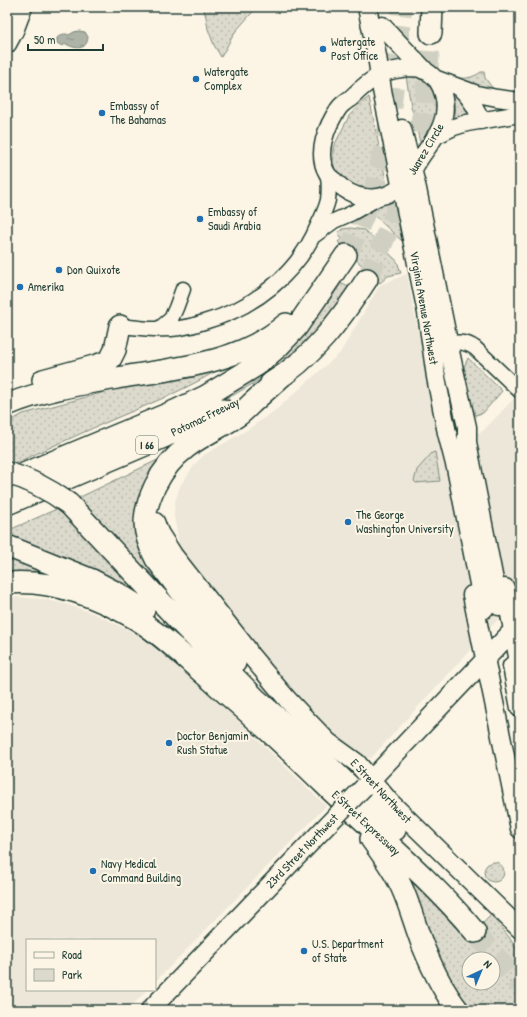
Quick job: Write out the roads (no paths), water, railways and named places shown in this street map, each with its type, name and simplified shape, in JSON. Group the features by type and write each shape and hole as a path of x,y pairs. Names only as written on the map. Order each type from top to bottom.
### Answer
{"highway":[{"path":"431,33 432,7"},
{"name":"Potomac Freeway","path":"7,481 177,410 222,387 257,365 278,348 296,328 346,255"},
{"name":"Potomac Freeway","path":"7,504 200,421 233,405 282,376 323,339 368,280"},
{"path":"7,416 40,404 239,352 280,330 319,294"},
{"path":"7,394 46,379 98,365 108,360 115,350 120,326"},
{"path":"7,405 34,395 56,390 128,376 162,372"},
{"path":"282,376 239,415 199,439 178,454 165,468 155,485 146,508 145,523 148,542 156,559 243,673 288,727"},
{"path":"7,473 38,484 69,504 200,643 256,699 288,727"},
{"path":"155,485 152,511 158,534 172,556 246,650"},
{"path":"7,546 92,580 117,592 142,608 178,637 215,672 254,717"},
{"path":"7,583 34,583 65,589 100,601 129,616 163,637 254,717"},
{"name":"E Street Expressway","path":"254,717 344,813 386,841 449,902 480,927 443,878 288,727"},
{"path":"344,813 389,864 406,898 429,960 442,985 458,1010"}],"main road":[{"path":"7,44 14,31 23,7"},
{"name":"Virginia Avenue Northwest","path":"367,7 377,56 385,73 417,189 440,345 436,377 447,433 451,484 492,607"},
{"name":"Virginia Avenue Northwest","path":"379,7 382,26 385,73 382,90 427,313 440,345 467,427 467,442 492,607"},
{"path":"382,26 429,74"},
{"path":"328,176 323,164 322,155 324,141 329,126 340,107 362,87 385,73 416,68 461,88 519,105"},
{"name":"Juarez Circle","path":"328,176 342,188 359,197 380,197 402,186 440,129 443,122 445,107 443,92 429,74"},
{"path":"461,88 474,105 481,121"},
{"path":"435,136 458,126 481,121 519,105"},
{"path":"492,607 516,627 516,667 520,708"},
{"path":"492,607 486,659 520,829"},
{"name":"23rd Street Northwest","path":"150,1010 344,813 367,783 516,627"},
{"name":"E Street Northwest","path":"246,650 287,700 328,742 357,763 367,783 390,802 517,923"},
{"path":"498,678 520,790"}],"street":[{"path":"314,237 328,201 328,176"},
{"path":"120,326 147,329 181,328 228,314 251,302 276,284 291,269 314,237 323,228 380,197"},
{"path":"159,329 171,318 183,289"},
{"path":"440,345 460,342 467,343 520,391"}],"water":[{"path":"79,31 85,32 88,37 87,42 83,47 77,48 66,44 62,46 57,43 57,38 60,36 64,34 69,35"}],"tunnel":[{"path":"346,255 374,191 389,124 402,7"},
{"path":"367,279 393,219 415,150 425,102 431,33"},
{"path":"475,932 520,985"}],"place":[{"name":"Watergate Post Office","path":"323,49"},
{"name":"Watergate Complex","path":"196,79"},
{"name":"Embassy of The Bahamas","path":"102,113"},
{"name":"Embassy of Saudi Arabia","path":"200,219"},
{"name":"Don Quixote","path":"59,270"},
{"name":"Amerika","path":"20,287"},
{"name":"The George Washington University","path":"348,522"},
{"name":"Doctor Benjamin Rush Statue","path":"169,743"},
{"name":"Navy Medical Command Building","path":"93,871"},
{"name":"U.S. Department of State","path":"304,951"}]}
